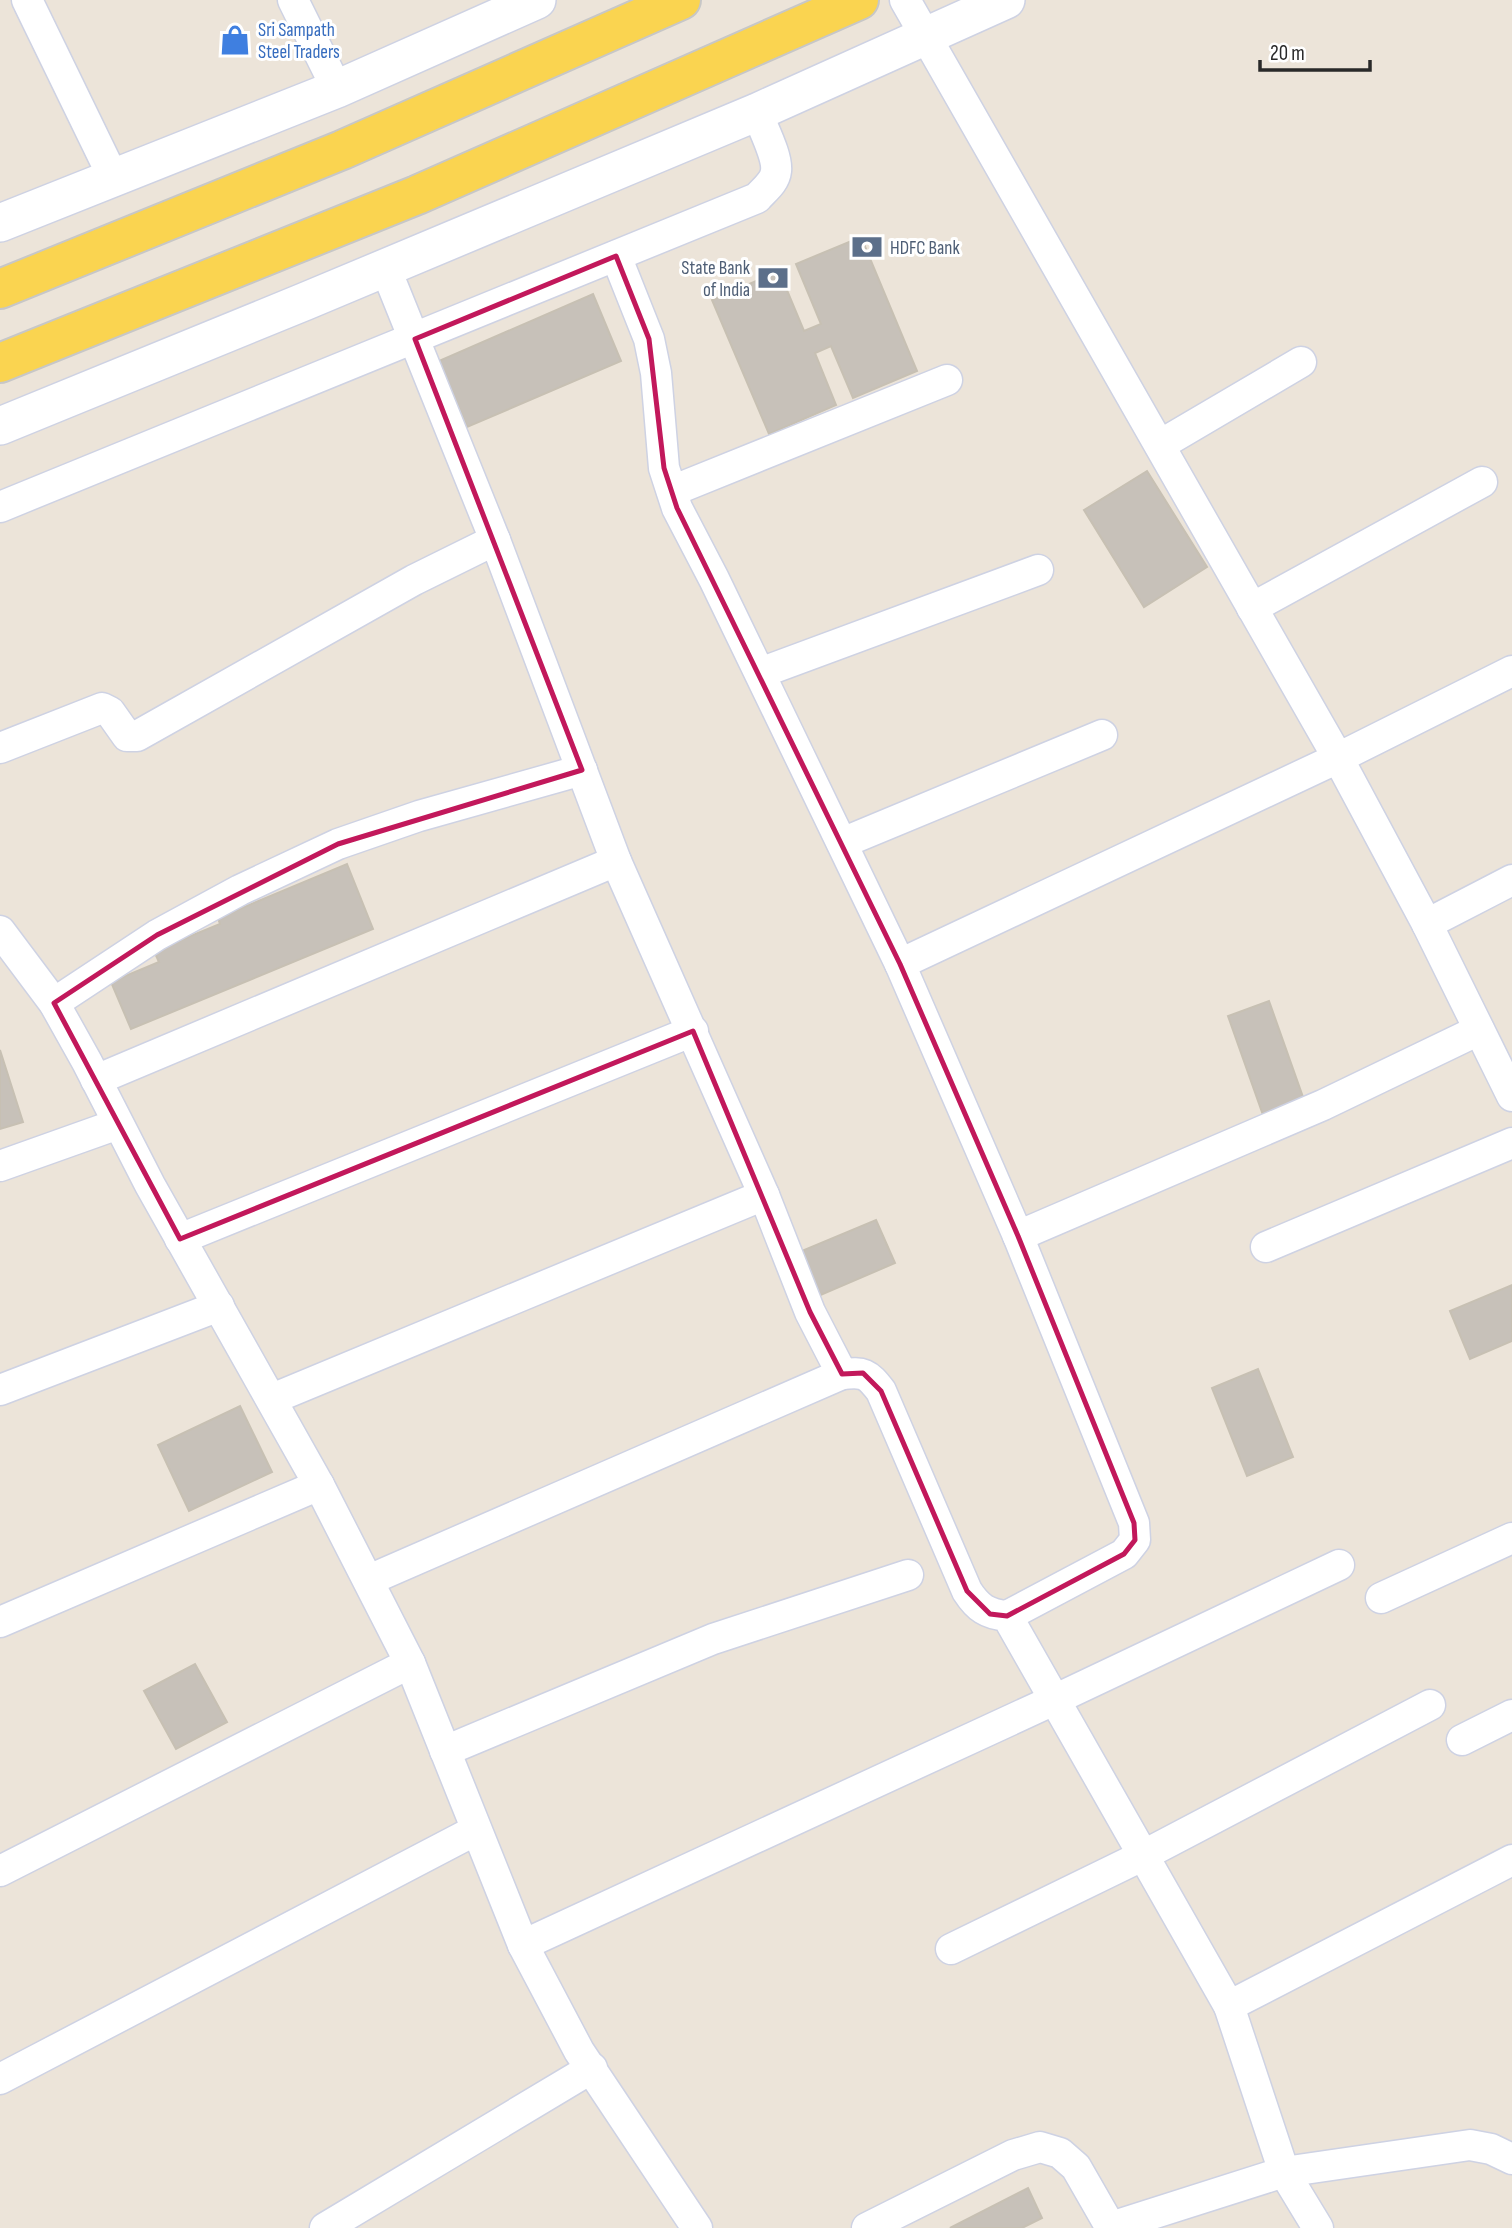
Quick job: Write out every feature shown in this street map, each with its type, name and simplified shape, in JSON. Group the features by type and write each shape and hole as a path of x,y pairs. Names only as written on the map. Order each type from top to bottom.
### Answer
{"main road":[{"path":"0,289 342,150 681,0"},
{"path":"0,363 416,195 859,0"}],"street":[{"path":"27,0 113,177"},
{"path":"293,0 337,89"},
{"path":"905,0 1338,758 1427,924 1512,1096"},
{"path":"0,426 757,112 1006,0"},
{"path":"0,223 337,89 516,4"},
{"path":"0,507 757,198 771,183 776,170 772,151 757,112"},
{"path":"369,1580 842,1374 863,1373 881,1391 967,1591 976,1606 990,1614 1007,1616 1125,1554 1135,1540 1134,1523 1018,1236 900,964 677,508 664,468 656,373 649,340 616,256"},
{"path":"386,267 495,540 616,861 764,1195 810,1312 842,1374"},
{"path":"1160,445 1301,362"},
{"path":"672,491 947,380"},
{"path":"1252,608 1482,482"},
{"path":"0,748 102,708 110,712 127,736 137,736 414,580 495,540"},
{"path":"760,673 1038,570"},
{"path":"900,964 1338,758 1512,671"},
{"path":"842,843 1102,735"},
{"path":"54,1003 169,929 240,890 338,844 419,816 582,770"},
{"path":"96,1080 616,861"},
{"path":"1427,924 1512,880"},
{"path":"4,942 54,1003 180,1239 272,1399 369,1580 410,1663 523,1945 579,2051 697,2228"},
{"path":"1018,1236 1323,1105 1479,1030"},
{"path":"180,1239 693,1031"},
{"path":"0,1166 118,1124"},
{"path":"1266,1247 1512,1143"},
{"path":"272,1399 764,1195"},
{"path":"0,1390 219,1306"},
{"path":"0,1622 319,1485"},
{"path":"1381,1598 1512,1538"},
{"path":"523,1945 1339,1565"},
{"path":"445,1751 713,1639 908,1575"},
{"path":"1007,1616 1230,2006 1284,2172 1318,2228"},
{"path":"0,1871 410,1663"},
{"path":"951,1949 1142,1856 1430,1705"},
{"path":"1462,1740 1512,1715"},
{"path":"0,2079 476,1830"},
{"path":"1230,2006 1512,1860"},
{"path":"325,2228 592,2068"},
{"path":"867,2228 1013,2155 1040,2147 1060,2153 1076,2167 1111,2227 1284,2172 1470,2145 1492,2149 1512,2159"}],"highlighted area":[{"path":"616,256 649,339 664,468 677,508 900,964 1018,1236 1134,1523 1135,1540 1124,1554 1007,1616 990,1614 967,1591 881,1391 863,1373 842,1374 810,1312 693,1031 180,1239 54,1003 157,935 338,844 582,770 415,339"}],"building":[{"path":"861,237 917,371 853,398 831,346 815,353 836,405 769,434 712,300 779,271 804,331 821,324 796,264"},
{"path":"593,294 621,361 467,427 439,361"},
{"path":"1147,471 1207,567 1144,607 1084,510"},
{"path":"347,864 373,929 131,1029 111,982 159,962 154,951 220,924 218,918"},
{"path":"1269,1001 1304,1100 1263,1115 1228,1016"},
{"path":"0,1050 23,1122 0,1129"},
{"path":"876,1220 895,1263 816,1297 797,1253"},
{"path":"1512,1285 1512,1341 1470,1359 1450,1311"},
{"path":"1258,1369 1293,1457 1247,1476 1212,1388"},
{"path":"240,1406 272,1472 189,1511 158,1445"},
{"path":"195,1664 227,1722 176,1749 144,1691"},
{"path":"1028,2188 1042,2218 1022,2228 950,2228"}],"place":[{"name":"Sri Sampath Steel Traders","path":"235,40"},
{"name":"HDFC Bank","path":"867,247"},
{"name":"State Bank of India","path":"773,278"}]}
